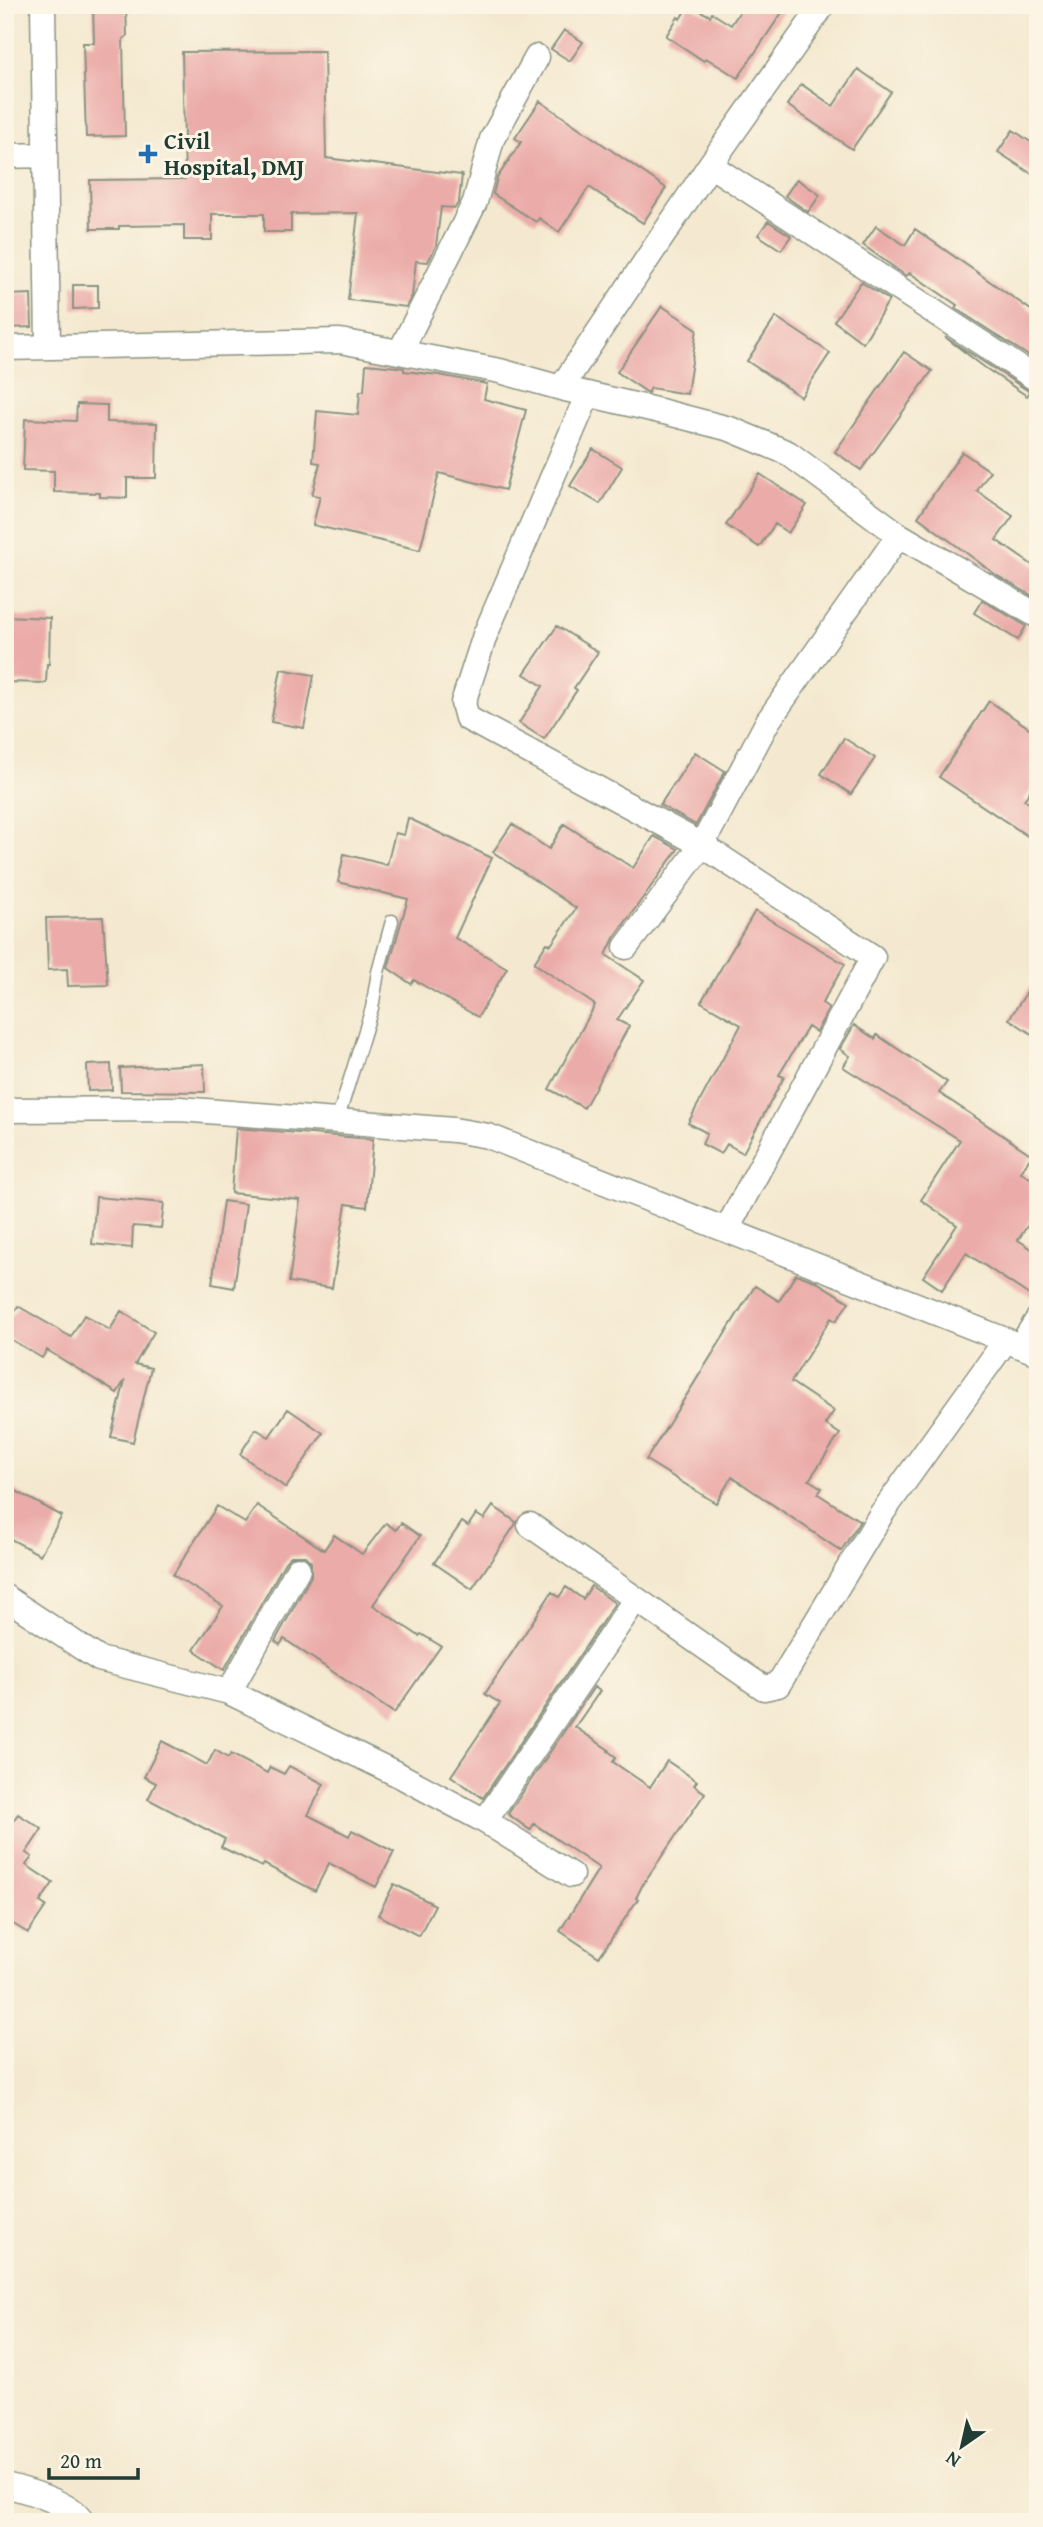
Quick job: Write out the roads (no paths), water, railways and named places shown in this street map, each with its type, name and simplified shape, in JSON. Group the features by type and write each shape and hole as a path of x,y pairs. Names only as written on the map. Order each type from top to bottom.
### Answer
{"street":[{"path":"43,5 48,346"},
{"path":"561,388 710,165 823,5"},
{"path":"400,352 475,202 492,139 537,57"},
{"path":"5,156 45,155"},
{"path":"710,165 1038,380"},
{"path":"5,348 340,341 500,371 730,429 788,453 899,535 1038,617"},
{"path":"588,394 485,635 463,703 467,718 702,845 873,957 727,1229"},
{"path":"626,947 702,845 768,721 899,535"},
{"path":"5,1110 180,1109 454,1130 488,1136 1022,1346"},
{"path":"530,1525 764,1688 778,1685 882,1513 1022,1346 1038,1319"},
{"path":"229,1692 298,1569"},
{"path":"5,1597 99,1659 229,1692 399,1775 485,1821 571,1875"},
{"path":"485,1821 635,1600"},
{"path":"5,2485 64,2505 81,2517 82,2522"}],"lane":[{"path":"337,1121 372,1008 378,972 392,921"}],"place":[{"name":"Civil Hospital, DMJ","path":"148,154"}]}
